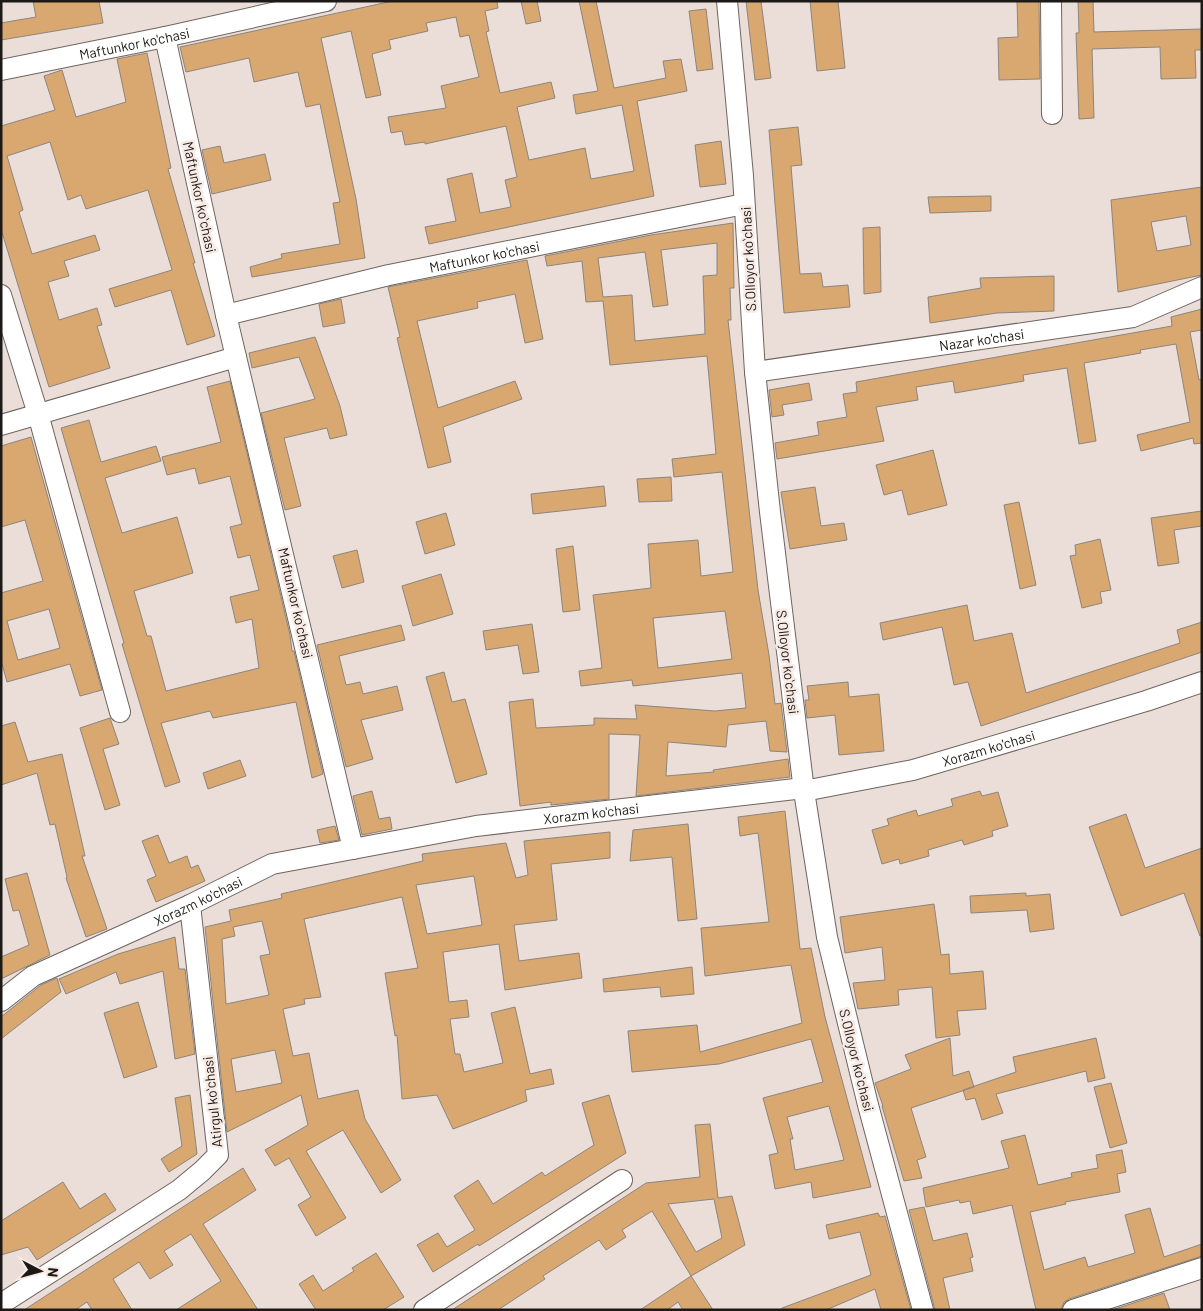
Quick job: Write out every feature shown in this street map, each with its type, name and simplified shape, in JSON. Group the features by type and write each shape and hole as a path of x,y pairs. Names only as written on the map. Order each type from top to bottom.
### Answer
{"street":[{"name":"Maftunkor ko'chasi","path":"1,70 165,37 326,1"},
{"name":"S.Olloyor koʻchasi","path":"727,1 744,204 754,372 804,791 827,937 868,1105 923,1310"},
{"path":"1051,1 1052,114"},
{"name":"Maftunkor koʻchasi","path":"165,37 226,315 353,849"},
{"name":"Maftunkor ko'chasi","path":"226,315 396,273 744,204"},
{"name":"Nazar ko'chasi","path":"754,372 1133,317 1202,287"},
{"path":"1,295 38,414 120,712"},
{"path":"1,425 236,357"},
{"name":"Xorazm ko'chasi","path":"1,1000 33,976 190,905 272,864 486,825 795,789 804,791 913,770 1146,701 1202,682"},
{"name":"Atirgul koʻchasi","path":"1,1304 179,1190 202,1171 218,1154 190,905"},
{"path":"424,1310 622,1180"},
{"path":"1072,1310 1202,1268"}],"building":[{"path":"33,1 99,1 103,23 1,40 1,23 36,17"},
{"path":"393,1 497,1 498,8 485,11 489,31 486,32 500,93 551,82 555,98 517,107 529,160 585,148 591,179 634,171 622,105 576,114 573,95 598,91 579,1 596,1 614,88 666,78 663,61 681,59 687,91 637,101 654,196 429,244 425,227 456,221 447,179 472,173 480,213 511,207 505,180 517,177 506,126 425,144 425,142 405,145 402,131 391,133 388,117 446,108 441,86 479,77 469,35 460,37 456,17 426,23 428,31 389,40 391,49 372,54 381,95 366,98 351,31 321,38 356,199 365,258 252,277 250,267 282,258 281,254 340,244 333,203 340,202 320,104 306,107 298,72 254,82 249,58 186,72 180,47"},
{"path":"521,1 537,1 541,21 526,24"},
{"path":"746,1 761,1 771,78 755,80"},
{"path":"810,1 838,1 845,68 817,71"},
{"path":"1017,1 1039,1 1040,79 999,80 998,38 1018,37"},
{"path":"1078,1 1093,1 1094,32 1202,29 1202,50 1195,50 1196,78 1161,79 1160,47 1092,49 1094,118 1079,119 1076,33 1079,33"},
{"path":"706,9 713,69 697,71 689,11"},
{"path":"147,53 171,168 168,169 215,336 187,345 171,290 115,307 109,289 172,270 148,190 86,209 81,195 68,200 50,142 7,156 23,210 19,212 32,254 95,235 100,250 64,261 69,276 48,282 59,320 97,308 102,325 97,326 110,368 49,387 1,229 1,126 55,110 44,76 62,70 76,117 126,102 117,59"},
{"path":"798,127 802,165 791,166 800,274 821,273 823,287 848,285 850,307 784,313 769,130"},
{"path":"721,141 726,184 700,187 695,145"},
{"path":"220,146 224,163 265,154 271,180 212,194 202,150"},
{"path":"1202,187 1202,275 1118,292 1111,200","holes":["1186,216 1191,245 1157,251 1151,222"]},
{"path":"991,196 991,211 930,213 928,197"},
{"path":"733,223 734,288 730,288 731,320 728,320 758,590 775,704 781,703 787,752 770,751 766,721 728,725 726,747 668,742 666,776 714,772 713,770 788,759 790,777 636,796 640,735 609,734 609,799 551,805 551,802 520,806 509,702 533,699 536,728 594,725 594,718 637,719 635,705 715,711 746,708 742,673 633,686 632,680 581,686 579,671 602,668 593,595 651,588 648,544 698,540 701,576 733,572 722,472 674,477 672,459 716,454 707,356 610,365 603,301 586,302 582,261 547,266 545,256 651,235","holes":["717,243 717,275 703,276 705,334 635,341 632,295 603,297 598,258 645,252 653,307 668,305 661,250","725,611 732,659 658,668 653,618"]},
{"path":"880,227 881,292 864,294 863,228"},
{"path":"527,260 543,339 525,343 515,294 477,302 478,308 417,321 438,408 515,381 522,399 443,427 451,462 428,468 397,338 400,337 388,287"},
{"path":"1054,276 1054,311 997,313 930,323 928,297 981,288 980,278"},
{"path":"341,299 345,323 323,327 319,304"},
{"path":"1202,309 1202,330 1190,332 1199,380 1202,379 1202,443 1194,444 1193,438 1141,451 1137,435 1190,422 1176,344 1140,350 1141,353 1084,363 1096,441 1079,444 1067,368 1023,375 1024,381 955,393 953,381 916,387 918,400 876,407 884,441 777,459 775,443 819,435 817,422 847,417 843,394 857,392 856,382 1172,326 1171,317"},
{"path":"315,337 340,406 347,435 330,439 327,428 284,438 301,506 285,510 261,413 315,399 299,357 252,368 249,353"},
{"path":"230,381 290,635 292,651 294,651 323,774 312,778 296,702 213,718 210,711 161,723 180,782 165,787 122,644 124,643 61,428 89,420 101,462 156,446 161,461 105,478 122,533 177,517 193,573 134,591 147,636 151,636 166,691 259,668 252,619 236,623 230,597 259,590 250,555 238,558 230,527 242,524 230,476 199,484 195,468 167,475 162,457 221,442 207,387"},
{"path":"809,383 812,400 782,405 784,415 772,417 769,390"},
{"path":"31,437 102,690 80,696 70,664 7,682 1,660 1,593 43,581 25,520 1,527 1,446","holes":["49,609 60,648 18,660 7,621"]},
{"path":"933,450 947,505 908,515 902,490 884,495 876,465"},
{"path":"671,477 672,501 639,502 637,479"},
{"path":"604,486 606,506 533,514 531,494"},
{"path":"815,487 821,526 844,523 847,540 790,549 781,492"},
{"path":"1019,502 1036,585 1020,589 1004,505"},
{"path":"1202,511 1202,526 1174,530 1179,563 1158,566 1151,518"},
{"path":"446,513 455,545 425,554 416,522"},
{"path":"1100,539 1111,590 1100,592 1102,603 1082,608 1070,556 1076,555 1075,545"},
{"path":"573,546 580,610 563,612 556,549"},
{"path":"357,550 364,582 342,588 333,556"},
{"path":"441,574 453,614 413,626 402,586"},
{"path":"967,605 974,641 1012,633 1026,693 1180,643 1177,630 1202,622 1202,652 981,726 968,682 954,685 942,627 883,640 880,623"},
{"path":"532,624 539,672 523,674 518,645 486,650 483,631"},
{"path":"401,625 405,640 339,656 346,685 360,682 363,694 397,686 403,710 361,720 373,759 346,767 317,645"},
{"path":"444,672 452,702 465,699 487,774 456,783 426,677"},
{"path":"848,682 849,697 879,694 884,751 839,755 835,715 807,718 805,700 809,700 807,686"},
{"path":"110,718 119,744 103,749 120,805 105,810 80,728"},
{"path":"15,722 28,762 62,754 85,856 82,856 107,929 86,937 66,878 55,824 50,825 37,773 1,785 1,726"},
{"path":"240,760 246,776 208,789 203,773"},
{"path":"372,791 379,819 390,817 392,829 362,835 353,796"},
{"path":"980,791 982,796 998,792 1008,826 992,831 993,836 964,845 962,840 928,850 929,856 900,864 899,859 882,864 872,830 889,825 887,819 916,810 918,816 953,806 951,799"},
{"path":"785,811 800,949 811,948 825,1017 871,1187 813,1198 811,1182 775,1189 769,1155 778,1153 763,1098 823,1082 811,1039 719,1064 632,1072 628,1031 697,1025 700,1052 802,1023 791,965 705,976 701,928 769,922 758,833 740,836 738,817","holes":["829,1106 844,1160 795,1170 790,1139 793,1139 787,1117"]},
{"path":"1126,814 1145,868 1202,848 1202,936 1200,936 1184,893 1121,916 1089,827"},
{"path":"688,824 697,919 678,921 672,857 630,861 633,830"},
{"path":"335,826 339,840 320,843 317,830"},
{"path":"610,832 610,858 551,864 557,920 514,925 519,961 579,953 582,978 505,990 499,944 443,952 449,1002 467,1000 469,1017 450,1019 455,1054 460,1054 464,1072 503,1063 491,1013 515,1007 530,1074 551,1069 554,1084 525,1090 527,1101 453,1129 437,1095 402,1099 397,1035 395,1036 385,973 418,968 402,897 304,919 321,997 304,999 305,1004 283,1009 293,1056 309,1053 318,1099 358,1090 365,1119 401,1180 381,1193 343,1130 306,1151 346,1218 316,1236 298,1205 311,1197 289,1158 275,1166 265,1150 308,1125 301,1095 227,1132 205,927 231,921 229,910 282,898 281,894 423,861 422,854 506,843 516,878 528,875 524,841","holes":["474,876 482,925 427,934 416,885","262,921 270,954 260,956 269,995 226,1004 222,939 235,936 233,927","275,1050 282,1083 236,1092 231,1059"]},
{"path":"158,835 169,863 187,856 191,868 198,865 205,881 156,902 147,880 156,876 142,841"},
{"path":"27,873 50,955 1,979 1,957 29,945 19,910 13,911 5,879"},
{"path":"1026,893 1026,896 1050,894 1054,929 1030,932 1027,910 971,913 970,896"},
{"path":"934,904 941,955 949,954 950,974 983,971 986,1009 957,1011 960,1035 936,1038 932,987 898,990 899,1005 858,1009 853,983 885,980 882,947 845,953 840,917"},
{"path":"175,937 179,969 185,969 195,1054 175,1059 163,971 120,984 116,972 66,994 59,979 118,954"},
{"path":"692,967 694,994 661,997 660,987 604,992 603,979"},
{"path":"57,978 61,992 1,1039 1,1017 41,985"},
{"path":"138,1002 157,1067 124,1078 104,1013"},
{"path":"950,1038 953,1076 969,1071 974,1087 911,1108 926,1157 917,1160 922,1178 904,1181 875,1083 911,1069 905,1055"},
{"path":"1096,1038 1105,1078 1088,1082 1086,1071 996,1094 1003,1113 982,1120 975,1098 966,1100 963,1090 1016,1072 1013,1057"},
{"path":"1111,1083 1127,1143 1110,1148 1094,1087"},
{"path":"190,1095 197,1154 169,1172 161,1159 182,1146 175,1098"},
{"path":"609,1095 626,1153 479,1246 478,1244 433,1272 417,1245 438,1233 447,1247 475,1230 454,1196 478,1180 493,1204 542,1172 545,1176 594,1145 582,1103"},
{"path":"710,1124 718,1198 732,1196 745,1245 691,1276 652,1211 622,1230 626,1237 606,1250 599,1240 543,1276 545,1279 498,1310 452,1310 646,1183 700,1177 695,1125","holes":["714,1199 722,1238 696,1252 668,1204"]},
{"path":"1025,1135 1038,1185 1072,1177 1071,1173 1098,1168 1096,1155 1122,1150 1126,1172 1117,1174 1120,1192 1065,1202 1066,1204 1030,1212 1044,1270 1085,1257 1088,1267 1135,1253 1125,1215 1150,1208 1164,1257 1202,1244 1202,1256 1069,1299 1064,1302 1061,1310 1036,1310 1012,1205 973,1214 970,1201 960,1203 959,1200 926,1207 923,1188 1009,1168 1001,1141"},
{"path":"243,1168 256,1190 203,1224 258,1310 176,1310 221,1281 191,1234 164,1251 173,1265 150,1279 139,1262 113,1279 132,1310 92,1310 87,1302 75,1310 24,1310"},
{"path":"63,1182 80,1209 105,1193 116,1210 37,1260 28,1247 1,1255 1,1221"},
{"path":"924,1207 933,1241 967,1233 973,1257 970,1258 973,1271 943,1278 950,1310 935,1310 909,1210"},
{"path":"878,1213 880,1217 885,1216 911,1310 881,1310 875,1289 826,1310 782,1310 782,1308 871,1275 860,1232 829,1239 826,1225"},
{"path":"376,1253 404,1297 383,1310 316,1310 299,1284 313,1275 323,1291 354,1271 352,1268"},
{"path":"691,1276 713,1310 683,1310 678,1302 667,1310 640,1310"},
{"path":"1164,1293 1170,1310 1112,1310"}]}
